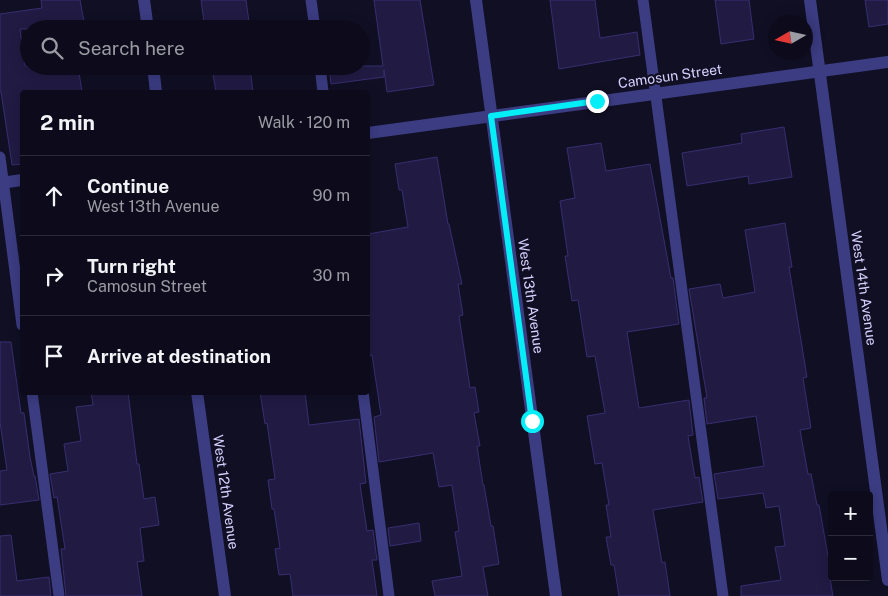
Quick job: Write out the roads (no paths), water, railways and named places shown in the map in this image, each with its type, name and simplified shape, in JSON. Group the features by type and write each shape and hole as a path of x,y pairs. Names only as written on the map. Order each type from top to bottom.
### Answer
{"street":[{"path":"144,0 147,20"},
{"name":"West 13th Avenue","path":"476,0 556,596"},
{"name":"West 14th Avenue","path":"810,0 888,580"},
{"name":"Camosun Street","path":"370,133 888,62"},
{"path":"154,75 156,90"},
{"path":"2,182 20,180"},
{"name":"West 12th Avenue","path":"197,395 225,596"}],"lane":[{"path":"311,0 314,20"},
{"path":"643,0 723,596"},
{"path":"321,75 324,90"},
{"path":"0,158 20,311"},
{"path":"32,395 59,596"},
{"path":"363,395 389,596"}]}
